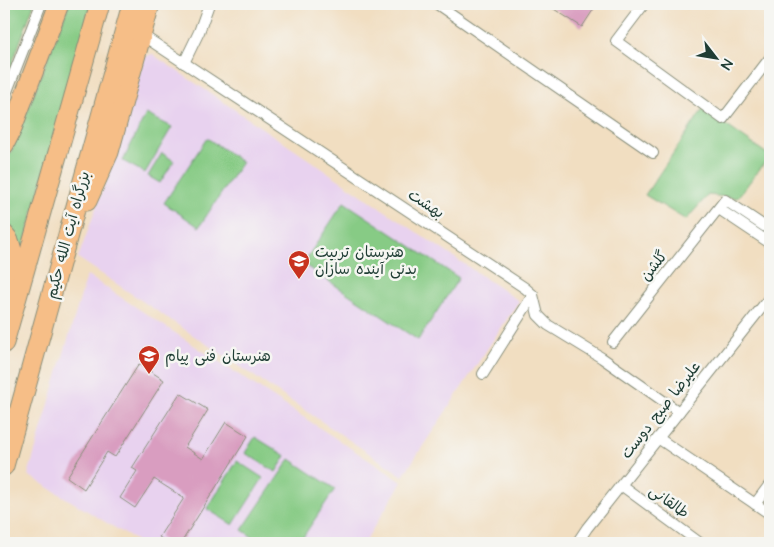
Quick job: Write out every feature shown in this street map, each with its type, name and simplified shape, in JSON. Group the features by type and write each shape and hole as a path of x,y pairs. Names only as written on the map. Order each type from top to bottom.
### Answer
{"highway":[{"path":"4,145 59,4"},
{"path":"4,341 100,4"},
{"name":"بزرگراه آیت الله حکیم","path":"4,466 132,4"},
{"path":"60,262 108,152 150,4"},
{"path":"4,234 11,243 13,252 4,341"}],"street":[{"path":"4,99 41,4"},
{"path":"184,63 199,32 209,4"},
{"path":"437,4 653,153"},
{"path":"644,4 616,42 723,119 770,58"},
{"name":"بهشت","path":"142,35 525,288 533,296"},
{"path":"770,230 725,200 719,209 770,243"},
{"name":"گلشن","path":"613,342 719,209"},
{"path":"483,374 533,296"},
{"path":"533,296 538,315 548,325 602,358 679,412"},
{"name":"علیرضا صبح دوست","path":"577,543 770,296"},
{"path":"658,438 770,514"},
{"path":"755,504 770,484"},
{"name":"طالقانی","path":"621,485 700,543"}],"shaded area":[{"name":"هنرستان تربیت بدنی آینده سازان","path":"152,54 519,301 403,476 78,258 114,158 142,65 145,57"},
{"name":"هنرستان فنی پیام","path":"87,275 402,482 364,543 140,543 28,475"}],"green space":[{"path":"4,4 34,4 4,86"},
{"path":"69,4 91,4 21,257 4,229 4,163 11,152"},
{"path":"703,109 770,156 737,198 708,195 686,220 645,195"},
{"path":"146,114 172,127 145,173 123,161"},
{"path":"207,138 242,162 199,227 164,203"},
{"path":"162,153 174,161 160,183 148,176"},
{"path":"344,202 459,278 418,340 303,264"},
{"path":"255,437 286,456 276,472 245,453"},
{"path":"290,459 335,489 299,543 262,543 242,530"},
{"path":"237,461 263,478 233,525 207,509"}],"building":[{"path":"546,4 597,4 582,27"},
{"path":"139,364 164,380 115,457 107,452 84,489 67,477"},
{"path":"180,393 208,410 185,447 203,459 226,422 248,436 181,543 168,543 159,537 184,498 154,479 135,508 120,498 137,471 132,468"}],"place":[{"name":"هنرستان تربیت بدنی آینده سازان","path":"299,280"},
{"name":"هنرستان فنی پیام","path":"149,375"}]}
